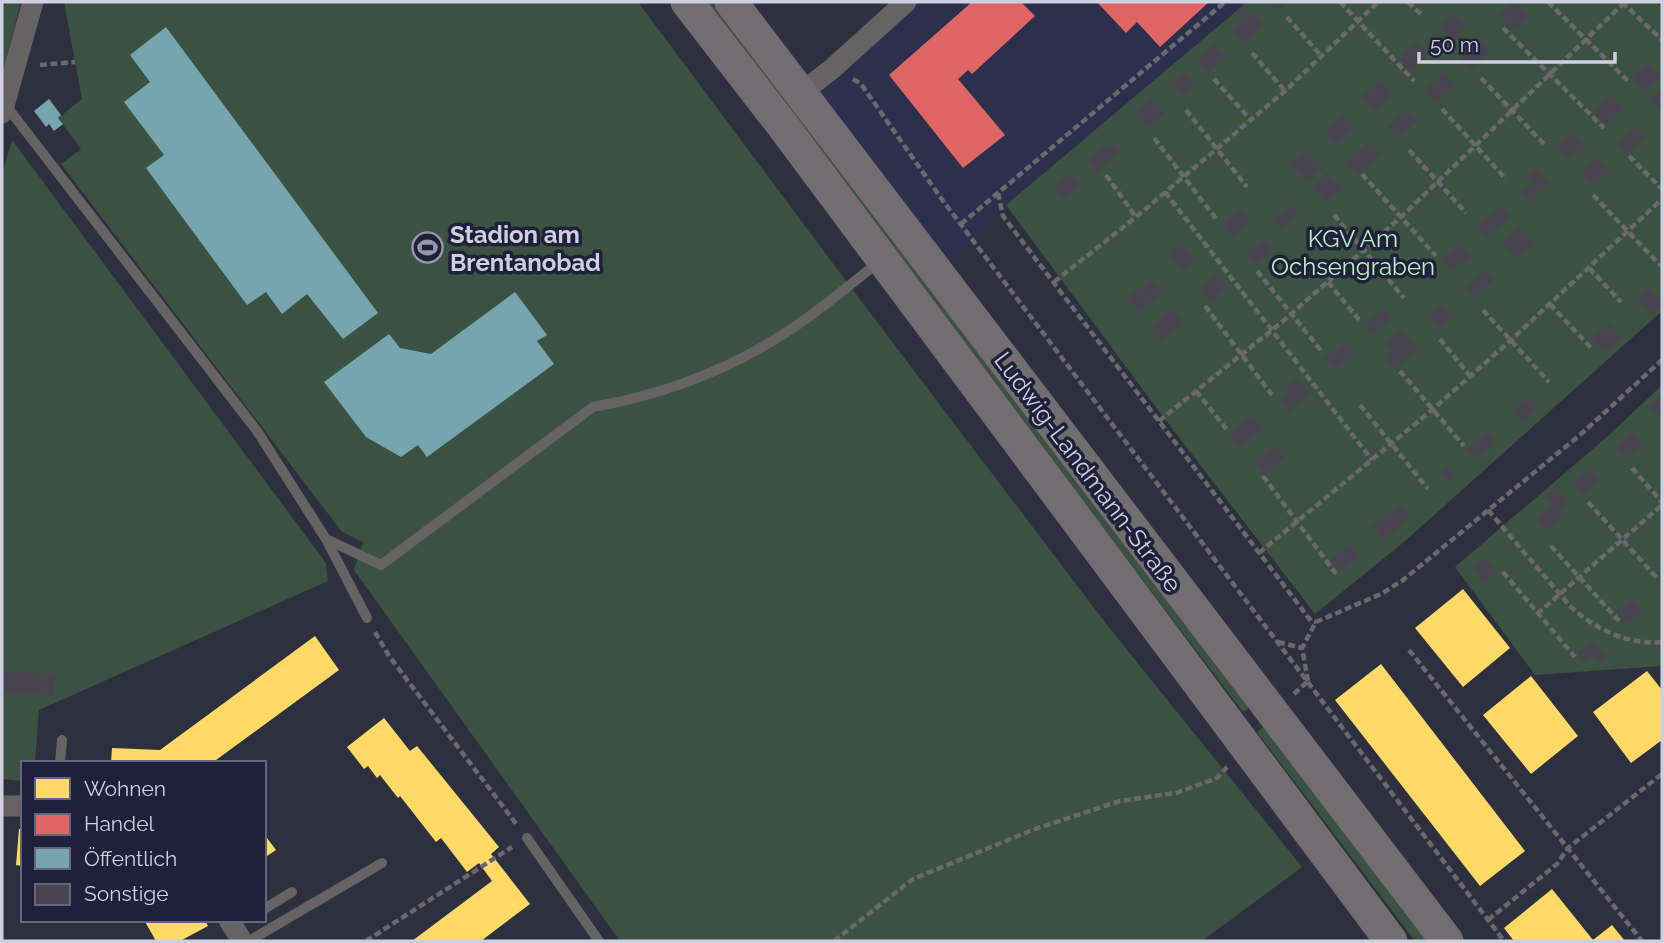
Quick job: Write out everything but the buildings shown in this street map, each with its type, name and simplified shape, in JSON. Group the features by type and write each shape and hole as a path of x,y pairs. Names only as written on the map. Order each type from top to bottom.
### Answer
{"main road":[{"name":"Ludwig-Landmann-Straße","path":"687,2 1391,941"},
{"name":"Ludwig-Landmann-Straße","path":"731,2 1447,941"}],"street":[{"path":"3,108 33,2"},
{"path":"800,94 906,2"},
{"path":"2,806 21,807"}],"lane":[{"path":"3,108 257,431 326,539 367,618"},
{"path":"326,539 381,565 593,407 626,401 693,381 742,359 783,334 882,260"},
{"path":"60,761 62,740"},
{"path":"527,838 600,941"},
{"path":"266,918 382,863"},
{"path":"266,908 292,892"},
{"path":"240,930 257,922"}],"path":[{"path":"961,224 1225,2"},
{"path":"1340,2 1414,81"},
{"path":"1054,282 1136,218 1251,120 1322,57 1378,2"},
{"path":"1408,2 1423,16"},
{"path":"1548,2 1628,81"},
{"path":"1159,421 1271,331 1401,217 1587,41 1623,2 1662,40"},
{"path":"1287,17 1322,57"},
{"path":"1503,28 1604,128"},
{"path":"1252,53 1284,90"},
{"path":"14,66 75,62"},
{"path":"833,68 861,84 961,224 1504,941"},
{"path":"1481,78 1545,145"},
{"path":"1214,79 1251,120"},
{"path":"1442,109 1506,178"},
{"path":"1186,110 1247,187"},
{"path":"1154,138 1217,220"},
{"path":"1409,150 1466,214"},
{"path":"1629,156 1662,189"},
{"path":"1362,174 1436,256"},
{"path":"1106,175 1136,218"},
{"path":"1165,192 1373,460"},
{"path":"998,193 1003,216 1311,621 1316,622"},
{"path":"1593,195 1661,266"},
{"path":"1259,553 1432,410 1662,199"},
{"path":"1334,215 1404,298"},
{"path":"1589,268 1621,302"},
{"path":"1257,271 1323,353"},
{"path":"1328,282 1360,321"},
{"path":"1550,304 1592,348"},
{"path":"1205,306 1272,395"},
{"path":"1483,310 1549,382"},
{"path":"1440,339 1470,376"},
{"path":"1308,681 1302,648 1316,622 1381,594 1403,580 1580,435 1662,360"},
{"path":"1400,371 1464,446"},
{"path":"1196,391 1228,431"},
{"path":"1360,405 1428,489"},
{"path":"1537,614 1662,504 1632,468"},
{"path":"1263,476 1336,574"},
{"path":"1588,502 1657,578"},
{"path":"1488,510 1560,595 1584,618 1606,632 1640,642 1662,642"},
{"path":"1551,545 1619,621"},
{"path":"1503,572 1575,657"},
{"path":"366,941 527,838 389,656 367,618"},
{"path":"1277,642 1302,648"},
{"path":"1409,650 1642,941"},
{"path":"834,941 912,879 1047,825 1120,801 1176,793 1217,778 1235,758"},
{"path":"1488,920 1557,864 1568,848 1662,774"}],"shaded area":[{"path":"906,2 1247,2 1006,205 937,273 800,94"}],"green space":[{"path":"2,2 21,2 2,75"},
{"path":"64,2 638,2 1107,625 1302,867 1202,941 620,941 354,570 363,542 342,532 61,164 81,149 58,118 82,99"},
{"path":"703,2 715,2 1252,706 1243,712"},
{"name":"KGV Am Ochsengraben","path":"1247,2 1662,2 1662,311 1404,542 1315,614 1164,418 1006,205"},
{"path":"12,140 326,563 328,581 39,710 35,761 21,761 21,781 2,779 2,174"},
{"path":"1662,385 1662,666 1535,675 1455,567 1608,436"},
{"path":"1265,725 1431,941 1415,941 1257,732"}],"place":[{"name":"Stadion am Brentanobad","path":"427,248"}]}
